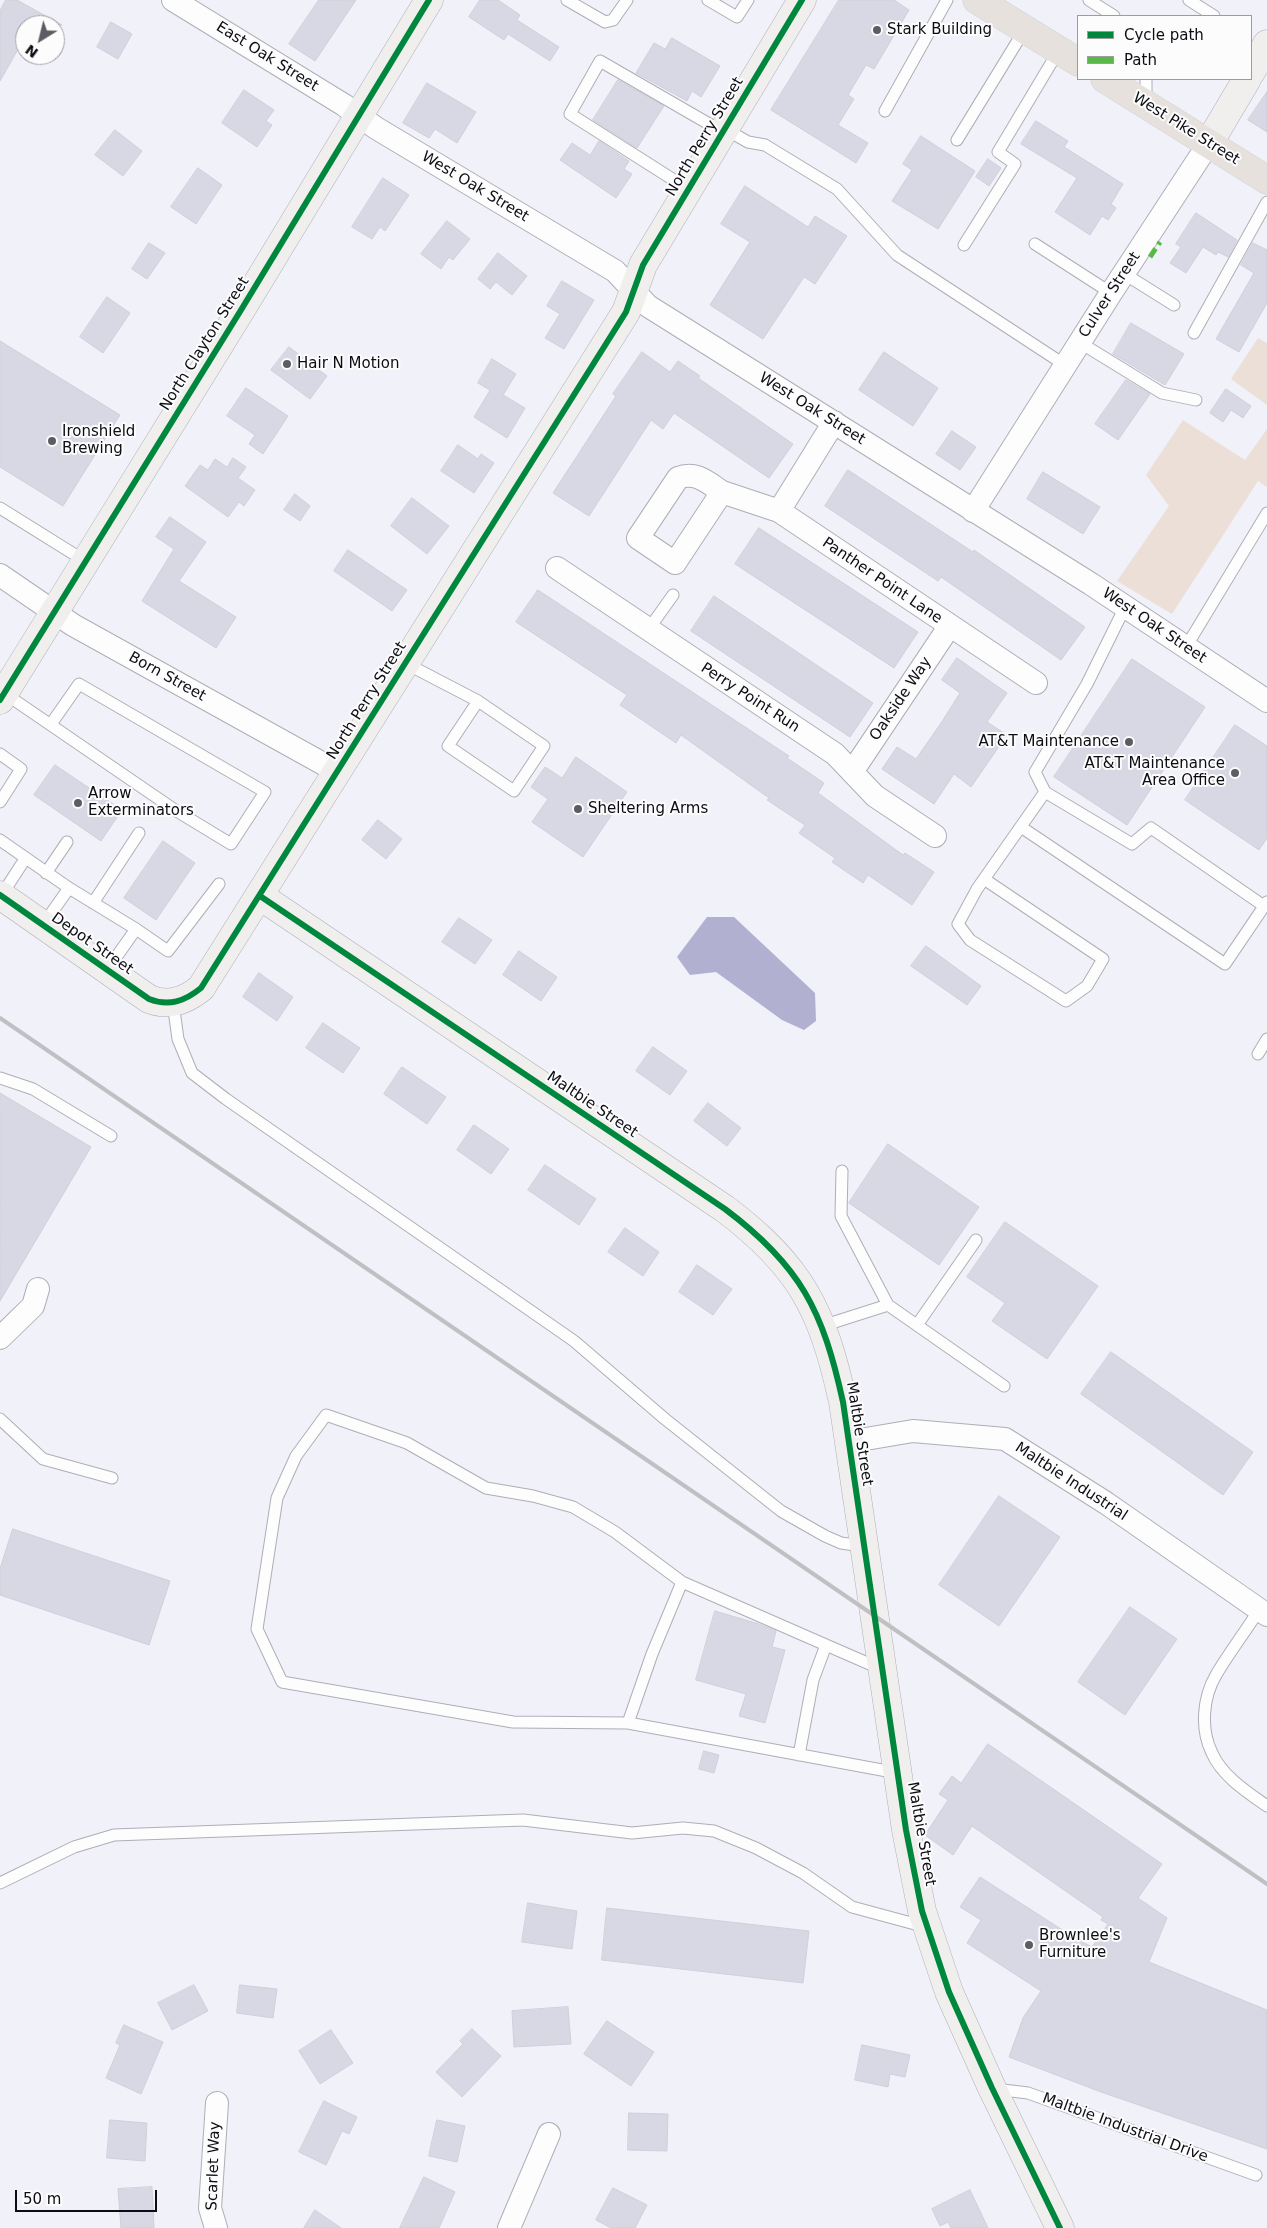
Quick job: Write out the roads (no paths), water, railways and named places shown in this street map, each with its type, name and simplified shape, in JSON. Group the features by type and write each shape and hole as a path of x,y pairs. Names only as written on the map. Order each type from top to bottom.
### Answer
{"main road":[{"path":"977,0 1068,56"},
{"name":"West Pike Street","path":"1108,80 1146,91 1209,143 1267,180"}],"street":[{"name":"East Oak Street","path":"174,0 359,116"},
{"name":"North Clayton Street","path":"2,696 86,562 429,0"},
{"name":"North Perry Street","path":"173,1003 188,998 201,988 338,772 626,312 643,265 802,0"},
{"name":"Culver Street","path":"1252,71 1259,59"},
{"name":"Culver Street","path":"973,511 1079,342 1209,143 1246,80"},
{"name":"West Oak Street","path":"359,116 615,271 648,306 1125,607 1267,701"},
{"path":"779,511 834,422"},
{"name":"Panther Point Lane","path":"722,492 779,511 1036,684"},
{"name":"Perry Point Run","path":"557,568 835,754 875,796 935,836"},
{"name":"Born Street","path":"1,577 54,614 338,772"},
{"name":"Oakside Way","path":"852,772 949,627"},
{"name":"Depot Street","path":"1,895 149,999 157,1002 173,1003"},
{"name":"Maltbie Street","path":"260,896 744,1224 770,1246 813,1304 834,1360 843,1402 881,1669 913,1871 928,1927 949,1992 992,2088 1060,2228"},
{"path":"0,1338 33,1306 38,1289"},
{"name":"Maltbie Industrial","path":"848,1442 913,1431 1005,1439 1106,1503 1263,1613"},
{"name":"Scarlet Way","path":"216,2228 210,2208 217,2103"},
{"path":"509,2228 549,2134"}],"lane":[{"path":"566,0 605,22 613,20 627,0"},
{"path":"708,0 737,18 748,0"},
{"path":"885,111 947,0"},
{"path":"1089,0 1112,15"},
{"path":"1189,0 1212,15"},
{"path":"956,140 1024,29"},
{"path":"964,245 1015,164 998,152 1068,56"},
{"path":"689,189 570,114 600,61 724,130 748,142 765,145 837,189 897,255 1065,364"},
{"path":"1194,333 1267,202"},
{"path":"1035,244 1111,293"},
{"path":"1124,273 1174,305"},
{"path":"1079,342 1162,392 1196,400"},
{"path":"0,508 86,562"},
{"path":"1186,647 1267,513"},
{"path":"648,630 673,595"},
{"path":"1021,827 1225,964 1265,904 1151,828 1132,844 1045,792 1035,772 1087,684 1125,607"},
{"path":"405,663 478,701 544,746 514,791 448,746 478,701"},
{"path":"2,696 51,724 175,810 231,844 265,792 79,684 51,724"},
{"path":"0,754 22,769 0,802"},
{"path":"984,879 1103,959 1087,986 1066,1001 970,940 958,924 984,879 1045,792"},
{"path":"93,903 139,833"},
{"path":"0,840 46,873 168,951 219,884"},
{"path":"46,873 67,842"},
{"path":"1,895 25,859"},
{"path":"43,925 69,888"},
{"path":"107,970 136,929"},
{"path":"173,1003 178,1039 192,1073 226,1099 574,1341 665,1419 781,1511 833,1539 863,1546"},
{"path":"1258,1054 1267,1039"},
{"path":"0,1078 33,1089 110,1136"},
{"path":"842,1171 841,1216 888,1305 1004,1386"},
{"path":"917,1325 976,1240"},
{"path":"822,1326 888,1305"},
{"path":"881,1669 682,1582 615,1532 573,1507 533,1496 486,1488 407,1443 326,1415 296,1456 277,1498 257,1629 282,1682 513,1722 628,1723 898,1773"},
{"path":"0,1419 43,1459 112,1478"},
{"path":"628,1723 652,1654 682,1582"},
{"path":"1263,1613 1216,1676 1208,1694 1204,1714 1212,1753 1240,1788 1267,1806"},
{"path":"799,1754 813,1680 826,1645"},
{"path":"0,1883 74,1847 114,1836 523,1820 632,1833 683,1828 714,1830 756,1848 803,1873 852,1907 928,1927"},
{"name":"Maltbie Industrial Drive","path":"992,2088 1028,2093 1256,2175"}],"water":[{"path":"707,917 734,917 815,993 816,1021 804,1030 782,1020 716,972 690,975 677,957"}],"railway":[{"path":"0,1018 1267,1884"}],"place":[{"name":"Stark Building","path":"877,30"},
{"name":"Hair N Motion","path":"287,364"},
{"name":"Ironshield Brewing","path":"52,441"},
{"name":"AT&T Maintenance","path":"1129,742"},
{"name":"AT&T Maintenance Area Office","path":"1235,773"},
{"name":"Arrow Exterminators","path":"78,803"},
{"name":"Sheltering Arms","path":"578,809"},
{"name":"Brownlee's Furniture","path":"1029,1945"}]}
